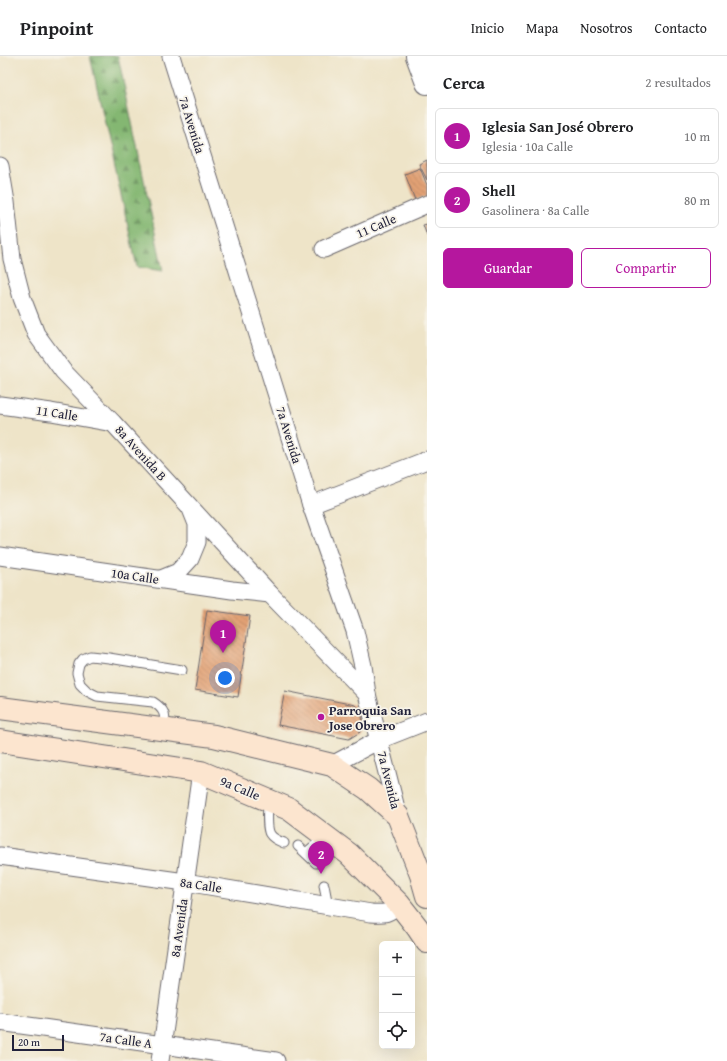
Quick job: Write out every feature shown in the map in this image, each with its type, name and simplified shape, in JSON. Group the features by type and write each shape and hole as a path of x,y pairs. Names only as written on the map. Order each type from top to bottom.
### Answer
{"main road":[{"path":"0,708 214,736 332,765 368,789 398,816 421,875 427,896"},
{"name":"9a Calle","path":"0,741 201,772 289,809 349,854 399,904 427,942"},
{"path":"399,904 417,886 421,875"}],"street":[{"name":"7a Avenida","path":"171,56 311,505 355,631 363,666 367,694 398,816"},
{"path":"417,56 427,83"},
{"name":"8a Avenida B","path":"0,166 6,202 6,258 36,334 63,371 113,423 270,594 367,694"},
{"name":"11 Calle","path":"324,249 427,204"},
{"name":"11 Calle","path":"0,405 113,423"},
{"path":"311,505 427,460"},
{"path":"161,580 178,572 190,558 197,542 197,524 190,507"},
{"name":"10a Calle","path":"0,556 232,590 270,594"},
{"path":"332,765 379,740 427,721"},
{"name":"8a Avenida","path":"162,1053 201,772"},
{"name":"8a Calle","path":"0,856 185,882 372,913 383,914 391,911 399,904"},
{"name":"7a Calle A","path":"0,1022 162,1053 276,1061"}],"lane":[{"path":"165,729 166,716 164,711 154,702 97,696 87,692 80,684 77,673 79,664 83,659 90,656 182,670"},
{"path":"268,800 268,830 270,835 284,843"},
{"path":"306,853 326,836"},
{"path":"298,846 316,863"},
{"path":"324,886 328,906"}],"green space":[{"path":"90,56 118,56 163,271 137,267"}],"building":[{"path":"427,160 427,180 419,164"},
{"path":"420,168 427,185 427,196 415,200 405,174"},
{"path":"427,224 427,236 423,225"},
{"path":"207,610 250,616 238,697 195,690"},
{"name":"Parroquia San Jose Obrero","path":"285,691 355,705 361,712 363,722 360,732 349,739 278,725"}],"place":[{"name":"Iglesia San José Obrero","path":"223,653"},
{"name":"Parroquia San Jose Obrero","path":"321,717"},
{"name":"Shell","path":"321,874"}]}
